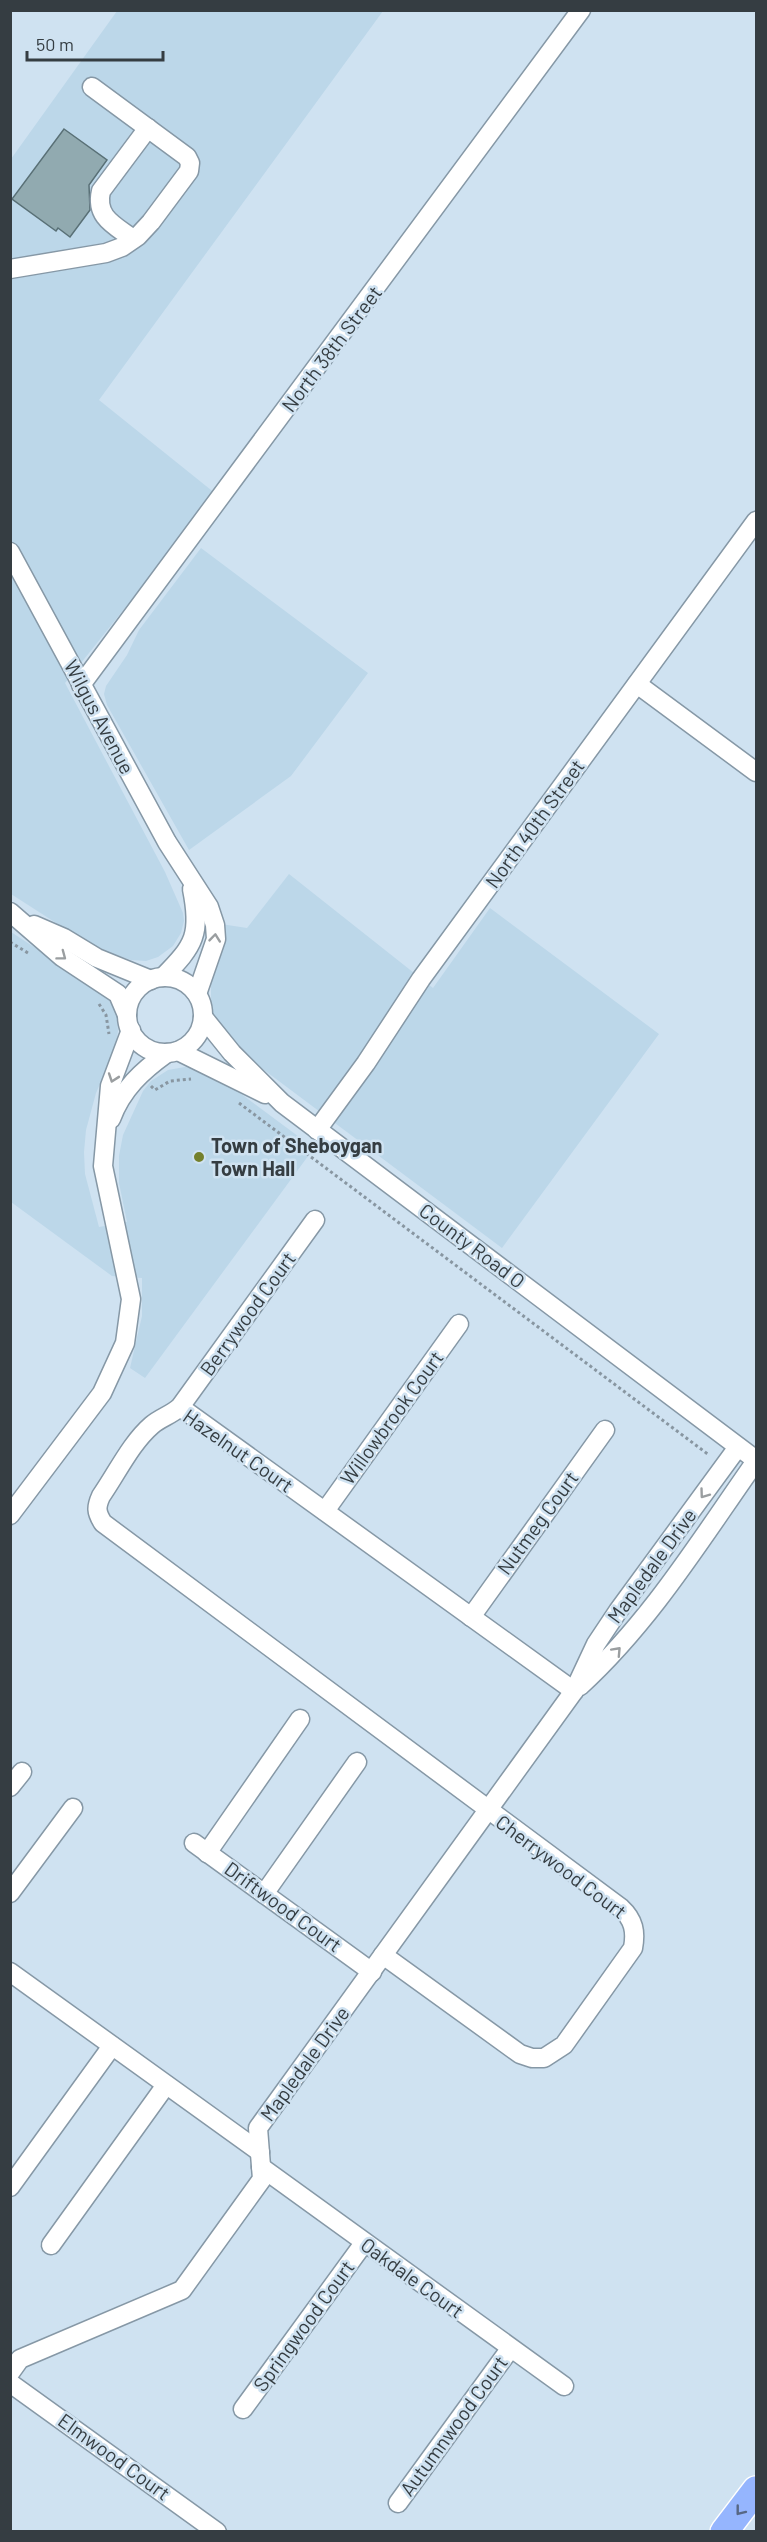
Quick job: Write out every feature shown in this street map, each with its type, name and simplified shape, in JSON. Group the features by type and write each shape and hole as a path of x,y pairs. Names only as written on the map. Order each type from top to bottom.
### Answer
{"highway":[{"path":"724,2532 756,2490"}],"street":[{"name":"North 38th Street","path":"81,685 581,10"},
{"path":"10,269 106,253 133,239 151,222 189,171 190,163 187,157 92,87"},
{"path":"133,239 105,219 101,213 99,199 101,191 148,128"},
{"name":"North 40th Street","path":"317,1130 366,1063 421,979 756,521"},
{"name":"Wilgus Avenue","path":"10,552 190,881 209,908 216,932 212,956 197,994"},
{"path":"636,684 756,772"},
{"name":"Wilgus Avenue","path":"157,978 183,957 195,936 197,914 190,881"},
{"path":"14,915 64,938 97,958 157,978 182,981 197,994 203,1017 196,1037 139,1074 115,1108 107,1129"},
{"path":"14,915 62,957 118,994 129,1022 145,1047 172,1052 282,1103"},
{"path":"10,1515 102,1394 125,1343 131,1299 103,1166 107,1129 106,1106 129,1022 134,994 157,978"},
{"name":"County Road O","path":"203,1017 232,1053 282,1103 756,1460"},
{"name":"Berrywood Court","path":"180,1407 315,1220"},
{"name":"Willowbrook Court","path":"325,1511 459,1324"},
{"name":"Hazelnut Court","path":"487,1811 103,1523 96,1506 142,1435 153,1423 168,1418 180,1407 574,1691"},
{"name":"Nutmeg Court","path":"471,1617 605,1430"},
{"name":"Mapledale Drive","path":"10,2373 20,2359 182,2290 262,2179 258,2128 574,1691 596,1644 618,1611 738,1447"},
{"name":"Mapledale Drive","path":"574,1691 615,1653 644,1619 756,1460"},
{"name":"Driftwood Court","path":"300,1719 200,1848 372,1972"},
{"path":"264,1894 357,1762"},
{"path":"10,1787 22,1772"},
{"path":"10,1893 73,1808"},
{"name":"Cherrywood Court","path":"383,1955 520,2054 532,2058 544,2058 555,2053 564,2045 633,1948 634,1925 621,1908 487,1811"},
{"name":"Oakdale Court","path":"10,1972 166,2085 364,2243 564,2386"},
{"path":"10,2187 112,2046"},
{"path":"51,2245 166,2085"},
{"name":"Springwood Court","path":"243,2409 364,2243"},
{"name":"Autumnwood Court","path":"398,2503 510,2349"},
{"name":"Elmwood Court","path":"10,2383 217,2532"}],"path":[{"path":"10,942 36,958"},
{"path":"95,1000 106,1015 109,1039"},
{"path":"139,1074 155,1090 170,1081 200,1080"},
{"path":"234,1099 724,1466"}],"shaded area":[{"path":"117,11 383,11 99,400 216,494 65,683 165,872 183,913 181,933 173,946 158,957 146,961 131,960 95,948 11,894 11,159"},
{"path":"201,548 368,673 291,776 189,850 107,705 104,694 106,686 127,655 139,630"},
{"path":"289,874 433,988 490,908 659,1034 502,1248 232,1046 215,1023 211,1011 211,985 221,924 247,928"},
{"path":"11,932 106,994 117,1015 118,1031 115,1050 96,1093 86,1130 84,1152 85,1174 99,1227 127,1222 119,1183 119,1156 123,1135 143,1091 151,1081 168,1070 185,1067 199,1069 225,1082 314,1148 145,1378 130,1368 142,1316 142,1278 112,1276 11,1202"}],"building":[{"path":"64,129 107,160 89,185 90,210 70,237 58,228 56,231 12,199"}],"place":[{"name":"Town of Sheboygan Town Hall","path":"199,1157"}]}
